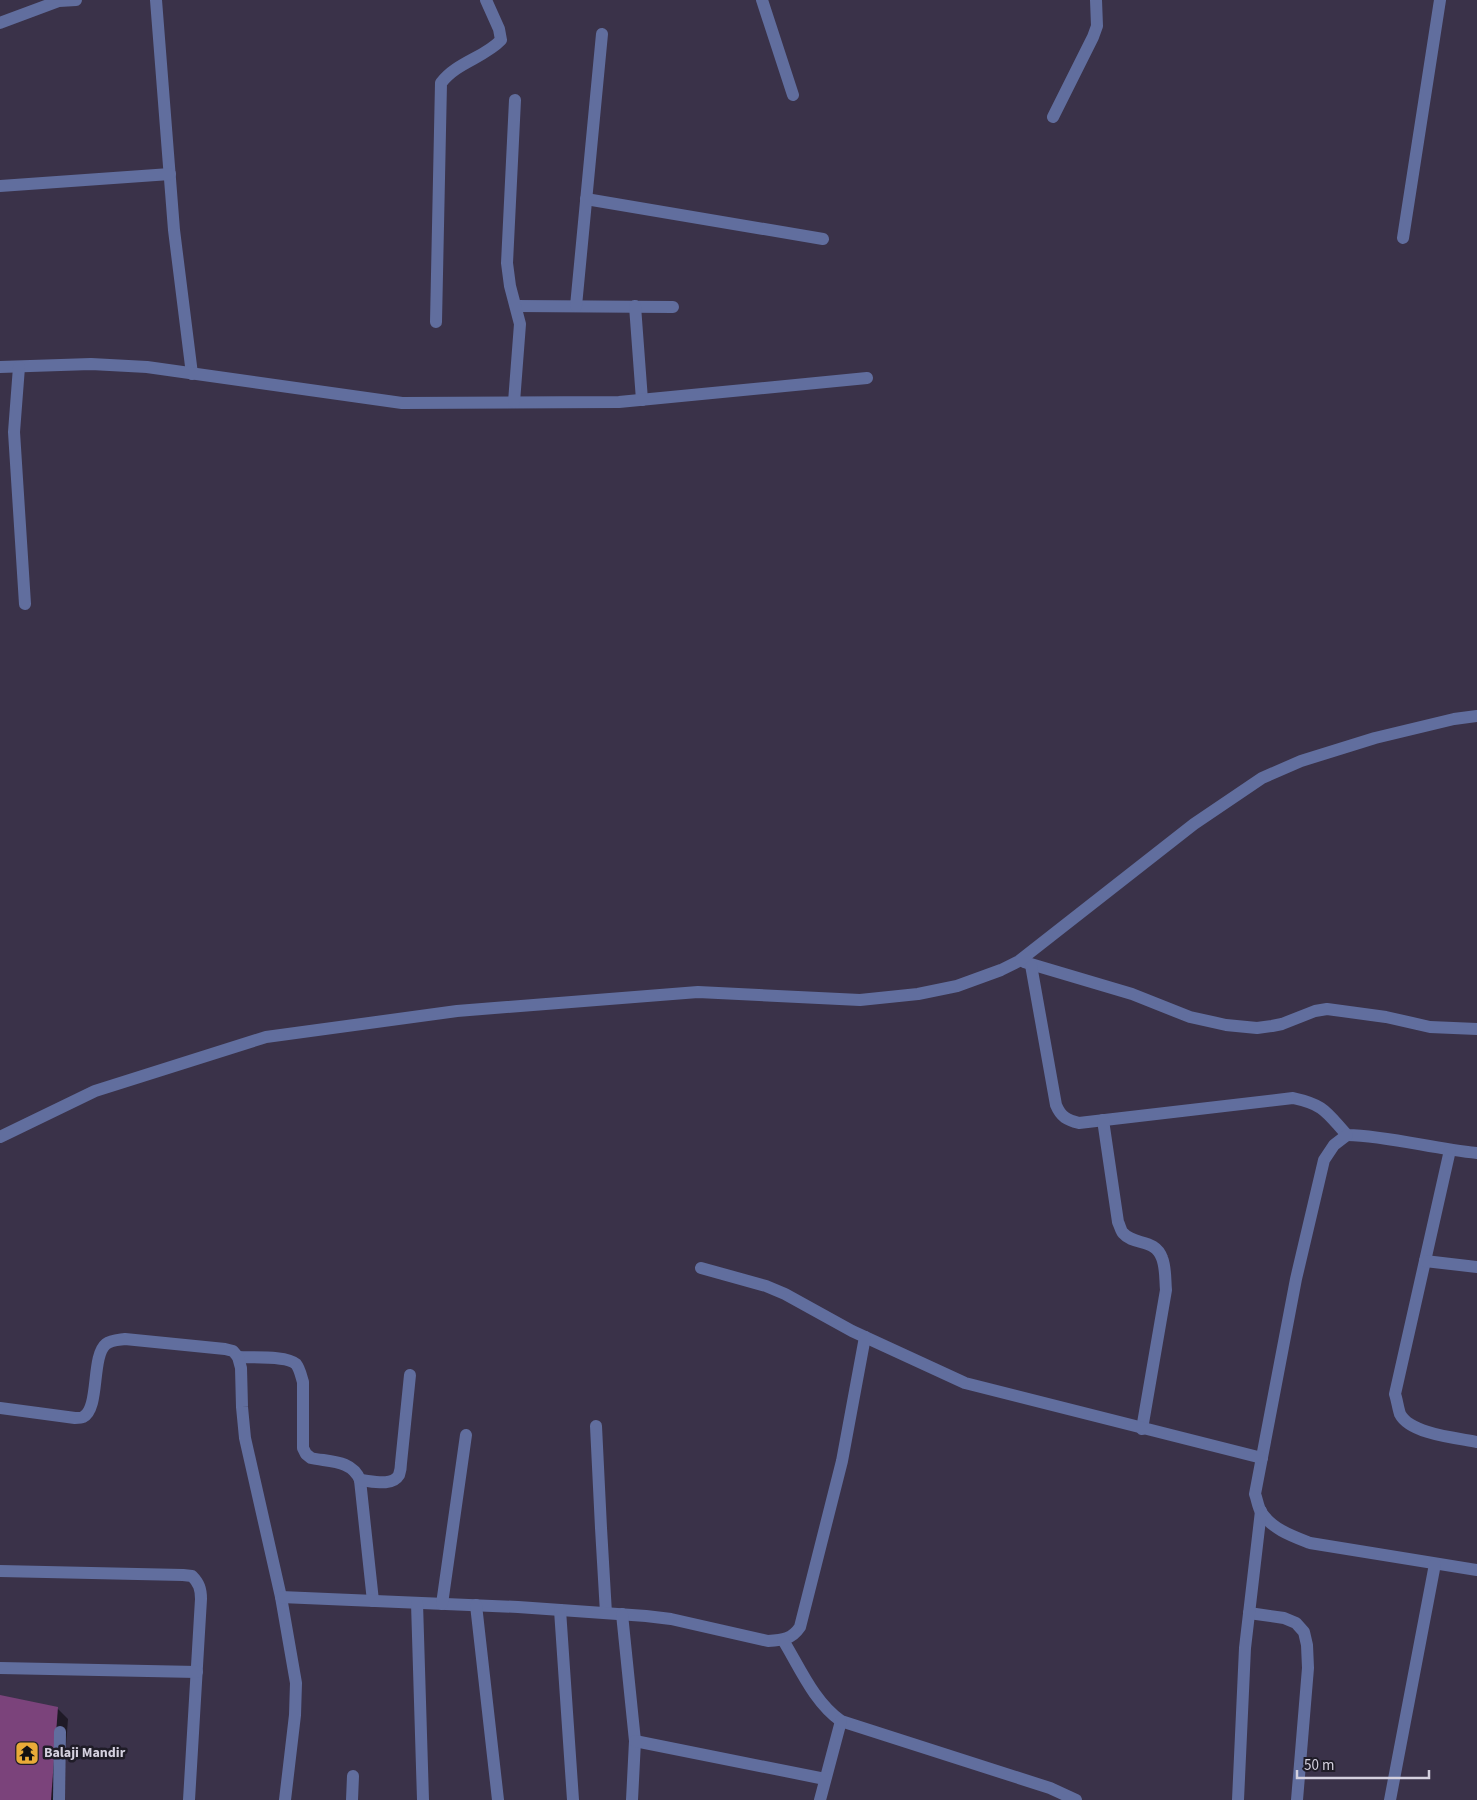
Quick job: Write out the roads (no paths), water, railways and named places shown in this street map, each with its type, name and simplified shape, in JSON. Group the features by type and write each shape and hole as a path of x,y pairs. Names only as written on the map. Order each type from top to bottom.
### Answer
{"street":[{"path":"0,23 59,1 76,0"},
{"path":"156,0 174,230 192,374"},
{"path":"436,322 441,83 448,74 493,48 501,40 499,29 486,0"},
{"path":"762,0 793,95"},
{"path":"1053,117 1093,37 1097,26 1096,0"},
{"path":"1403,238 1440,0"},
{"path":"576,306 602,34"},
{"path":"514,402 520,324 508,276 507,263 515,100"},
{"path":"0,186 170,174"},
{"path":"586,199 823,239"},
{"path":"516,306 673,307"},
{"path":"635,306 642,400"},
{"path":"0,367 91,364 148,367 402,403 619,402 867,378"},
{"path":"19,367 14,432 25,604"},
{"path":"0,1137 95,1090 266,1038 457,1011 698,992 860,1000 918,994 957,986 1025,963 1187,829 1262,778 1301,761 1375,738 1454,719 1477,716"},
{"path":"1025,963 1123,991 1190,1018 1226,1026 1257,1028 1272,1026 1327,1009 1386,1017 1430,1027 1477,1029"},
{"path":"1025,963 1056,1105 1060,1115 1069,1121 1079,1123 1293,1098 1312,1102 1325,1110 1347,1135"},
{"path":"1103,1120 1118,1222 1122,1233 1128,1238 1150,1244 1158,1251 1165,1270 1166,1290 1142,1429"},
{"path":"1238,1800 1245,1648 1260,1512 1255,1494 1296,1279 1324,1160 1334,1146 1347,1135 1366,1135 1477,1153"},
{"path":"1450,1150 1395,1394 1401,1415 1411,1425 1429,1432 1477,1442"},
{"path":"1425,1261 1477,1267"},
{"path":"701,1268 766,1286 785,1294 865,1337 965,1383 1262,1458"},
{"path":"281,1597 476,1605 622,1614 671,1619 768,1641 783,1640 795,1635 800,1626 837,1486 865,1337"},
{"path":"0,1408 75,1418 83,1417 89,1412 92,1403 99,1357 104,1345 112,1341 125,1339 225,1349 233,1351 238,1357 241,1368 242,1406 246,1438 281,1597 296,1683 284,1800"},
{"path":"238,1357 288,1359 296,1364 302,1382 302,1448 311,1458 350,1465 357,1472 360,1480 373,1601"},
{"path":"360,1480 386,1482 393,1480 399,1474 410,1375"},
{"path":"596,1426 606,1613"},
{"path":"442,1604 466,1435"},
{"path":"1260,1512 1272,1525 1287,1534 1310,1543 1477,1570"},
{"path":"1390,1800 1434,1564"},
{"path":"0,1571 192,1576 198,1582 201,1590 189,1800"},
{"path":"417,1603 423,1800"},
{"path":"476,1605 498,1800"},
{"path":"560,1610 573,1800"},
{"path":"1249,1613 1284,1618 1296,1623 1304,1632 1307,1645 1308,1668 1297,1800"},
{"path":"622,1614 635,1741 632,1800"},
{"path":"783,1640 819,1701 831,1714 841,1721 1050,1788 1076,1800"},
{"path":"0,1668 197,1672"},
{"path":"820,1800 841,1721"},
{"path":"59,1800 60,1732"},
{"path":"635,1741 825,1779"},
{"path":"352,1800 353,1776"}],"place":[{"name":"Balaji Mandir","path":"27,1753"}]}
